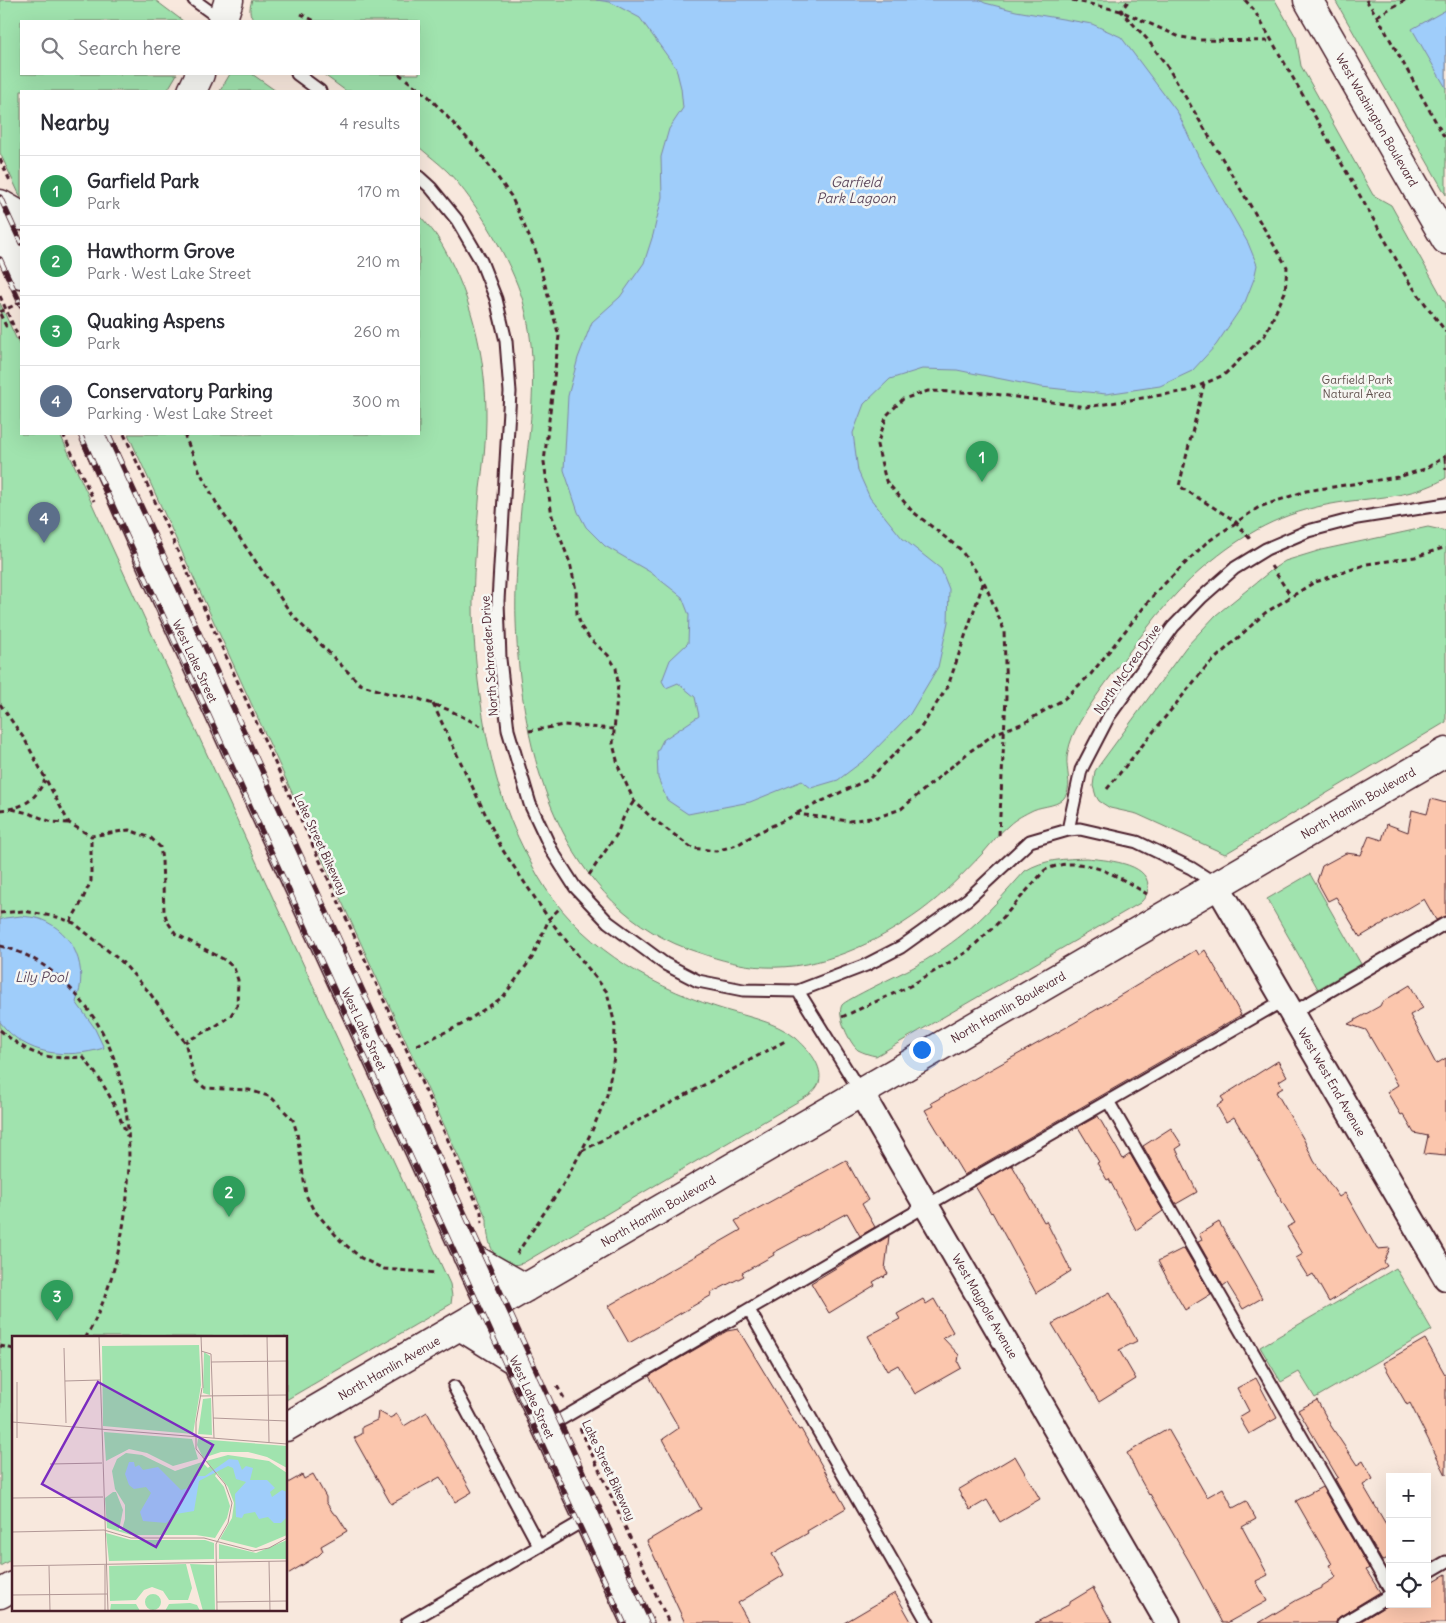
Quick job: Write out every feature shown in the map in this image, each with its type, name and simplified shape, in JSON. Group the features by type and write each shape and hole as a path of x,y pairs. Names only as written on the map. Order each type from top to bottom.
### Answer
{"main road":[{"path":"222,20 229,0"},
{"name":"West Washington Boulevard","path":"1308,0 1446,240"},
{"path":"192,90 200,75"},
{"path":"0,204 20,215"},
{"path":"8,242 20,272"},
{"name":"West Lake Street","path":"94,435 157,577 467,1255 476,1317 516,1361 636,1623"},
{"name":"North Hamlin Boulevard","path":"476,1317 1446,752"},
{"path":"420,1149 414,1180 476,1317 516,1361"},
{"path":"467,1255 525,1288"},
{"name":"North Hamlin Avenue","path":"288,1427 476,1317"},
{"path":"0,1594 12,1587"}],"street":[{"name":"West West End Avenue","path":"1217,885 1446,1278"},
{"name":"West Maypole Avenue","path":"861,1093 1168,1623"}],"lane":[{"path":"194,0 221,20"},
{"path":"298,75 319,90"},
{"name":"North Schraeder Drive","path":"420,178 431,188 457,220 481,261 496,299 506,341 510,392 498,611 500,659 508,730 530,804 552,851 575,888 608,922 665,964 698,981 743,990 798,991"},
{"name":"North McCrea Drive","path":"1068,830 1081,770 1109,716 1173,627 1201,598 1235,568 1261,552 1308,531 1357,518 1446,504"},
{"path":"798,991 866,965 901,947 968,899 1030,841 1068,830 1080,829 1136,842 1191,868 1217,885"},
{"path":"546,1428 1108,1101 1446,923"},
{"name":"West Maypole Avenue","path":"798,991 861,1093"},
{"path":"1108,1101 1386,1583"},
{"path":"749,1310 928,1623"},
{"path":"454,1387 539,1546"},
{"path":"409,1623 588,1518"},
{"path":"1431,1571 1446,1562"},
{"path":"1342,1623 1386,1597"}],"path":[{"path":"1072,0 1121,11 1180,37 1200,40 1272,41"},
{"path":"1121,11 1129,0"},
{"path":"1245,0 1254,10 1409,282 1446,332"},
{"path":"1366,0 1377,16 1446,140"},
{"path":"1377,16 1405,0"},
{"path":"999,835 1006,697 1004,630 984,581 960,549 912,511 886,481 877,445 887,415 903,399 928,391 988,393 1086,407 1187,391 1224,375 1265,335 1285,292 1287,267 1167,66 1147,39 1121,11"},
{"path":"302,14 313,20"},
{"path":"400,75 428,96 478,150 511,196 536,252 559,336 544,462 552,516 570,563 576,590 577,614 582,628 591,640 608,655 616,668 618,684 613,744 619,768 634,801 652,819 692,848 716,851 737,845 757,833 869,779 920,729 948,686 984,581"},
{"path":"4,293 11,323 6,326 0,313 20,303"},
{"path":"4,293 20,340"},
{"path":"1204,384 1179,486 1236,522 1261,552 1291,596"},
{"name":"Lake Street Bikeway","path":"124,435 481,1212 483,1230"},
{"path":"184,435 200,472 218,506 292,614 360,684 387,693 419,699 485,728"},
{"path":"797,814 848,821 878,817 901,809 969,752 996,733 1024,723 1064,699 1091,674 1156,592 1206,543 1259,507 1306,491 1398,477 1425,469 1445,458 1446,470"},
{"path":"1107,789 1205,668 1265,613 1313,583 1367,564 1415,557 1446,547"},
{"path":"0,704 25,740 69,823"},
{"path":"433,704 502,849 549,918 606,992 616,1025 614,1057 607,1095 582,1151 566,1180 512,1260"},
{"path":"529,731 564,725 614,729"},
{"path":"0,810 12,809 27,804 39,791 46,779"},
{"path":"589,875 617,834 624,816 634,801"},
{"path":"12,809 52,822 69,823 91,836 129,830 151,838 160,847 164,911 167,921 176,934 225,960 234,968 238,980 237,1006 231,1015 216,1026 185,1042"},
{"path":"70,922 91,881 91,836"},
{"path":"842,1017 910,986 967,952 1000,921 1045,870 1055,866 1082,864 1112,872 1147,894"},
{"path":"417,1044 461,1025 503,996 532,958 549,918 560,908"},
{"path":"0,913 24,910 57,917 74,923 122,962 149,992 185,1042 195,1080 205,1088 249,1090 271,1097 294,1120 306,1195 313,1209 340,1240 362,1258 384,1269 437,1273"},
{"path":"0,946 11,948 37,960 60,978 80,999 94,1018 109,1045 128,1115 127,1209 118,1254 108,1288 86,1336"},
{"path":"0,1030 20,1046 39,1055 58,1059 83,1057 97,1074 109,1094 120,1116 129,1142"},
{"path":"582,1151 787,1040"},
{"name":"Lake Street Bikeway","path":"555,1383 572,1413 669,1623"}],"green space":[{"path":"0,0 155,0 182,20 20,20 20,75 176,75 168,90 20,90 20,196 0,153"},
{"name":"Garfield Park Natural Area","path":"252,0 1275,0 1296,37 1301,66 1373,195 1391,205 1446,304 1446,478 1420,490 1393,496 1317,507 1281,518 1249,534 1203,568 1157,616 1084,715 1069,748 1067,763 1069,786 1063,799 1056,804 1037,808 1011,823 961,876 921,911 904,923 867,944 827,959 806,964 764,967 731,962 700,953 652,932 613,901 581,863 557,820 539,772 527,722 519,671 516,621 521,506 531,419 532,389 529,331 518,285 492,233 470,199 448,172 420,148 420,90 345,90 324,75 420,75 420,20 253,20 250,6"},
{"path":"1335,0 1446,0 1446,195"},
{"path":"229,75 253,75 275,90 221,90"},
{"path":"420,215 436,235 458,277 467,300 480,348 486,396 486,420 474,574 475,653 482,709 493,764 500,790 518,837 538,876 554,900 592,940 638,973 664,986 716,1007 758,1019 787,1032 796,1038 814,1058 820,1077 817,1087 809,1095 523,1263 506,1267 496,1257 489,1240 487,1219 128,435 420,435"},
{"path":"0,303 20,347 20,435 60,435 450,1284 452,1296 451,1304 288,1399 288,1336 12,1336 12,1559 0,1566"},
{"path":"1428,527 1446,531 1446,722 1225,854 1137,814 1110,808 1099,801 1093,786 1095,771 1186,647 1216,615 1285,561 1321,550"},
{"path":"1087,858 1114,861 1133,867 1141,872 1146,878 1148,886 1145,898 1140,903 876,1056 862,1052 855,1047 842,1022 841,1010 845,1002 912,968 951,943 980,920 1025,871 1047,862"},
{"path":"1310,874 1361,964 1318,989 1267,899"},
{"path":"1396,1268 1432,1330 1315,1398 1299,1372 1281,1382 1260,1347"}],"water":[{"name":"Garfield Park Lagoon","path":"596,0 979,0 1016,11 1092,24 1121,37 1178,113 1198,156 1248,243 1257,265 1245,302 1216,345 1192,371 1160,386 1106,394 1041,387 957,370 922,369 890,379 864,404 853,433 858,471 870,498 902,538 941,569 949,589 948,622 938,667 910,714 867,758 838,780 811,788 802,781 750,802 688,814 667,800 658,778 657,752 663,740 699,716 695,697 678,683 666,688 662,681 670,660 688,643 689,615 682,597 650,572 605,546 586,527 578,512 564,470 568,396 578,358 592,322 620,297 644,263 662,197 661,157 669,129 683,108 676,68 640,18 610,2"},
{"path":"1446,10 1446,88 1412,29"},
{"name":"Lily Pool","path":"21,916 38,918 52,925 70,942 80,965 80,989 76,1002 94,1027 104,1048 61,1054 48,1052 22,1042 0,1022 0,920"}],"building":[{"path":"1431,799 1446,803 1446,916 1436,920 1424,899 1360,937 1336,897 1328,901 1317,881 1322,866 1346,853 1361,855 1369,836 1382,840 1387,824 1408,832 1412,810 1427,814"},
{"path":"1196,950 1199,955 1205,950 1241,1015 964,1175 925,1110 933,1106 931,1103 1074,1023"},
{"path":"1410,985 1423,1008 1410,1015 1436,1064 1446,1058 1446,1156 1424,1154 1428,1136 1414,1133 1387,1092 1398,1085 1366,1030 1348,1024 1380,1006 1382,1002"},
{"path":"1278,1061 1287,1076 1279,1081 1283,1088 1276,1092 1314,1161 1339,1197 1345,1193 1377,1249 1390,1248 1384,1262 1387,1266 1329,1302 1313,1274 1308,1277 1296,1258 1303,1254 1287,1227 1295,1223 1234,1117 1226,1122 1217,1106 1224,1101 1221,1097"},
{"path":"1098,1116 1123,1159 1130,1154 1163,1211 1136,1230 1078,1127"},
{"path":"1171,1128 1182,1145 1176,1149 1197,1192 1176,1204 1143,1146"},
{"path":"846,1160 868,1200 862,1204 875,1227 860,1236 847,1213 773,1253 774,1255 742,1273 744,1276 711,1293 712,1295 629,1343 608,1306 741,1230 735,1221"},
{"path":"1012,1165 1044,1222 1046,1221 1071,1271 1036,1293 992,1212 975,1186"},
{"path":"1219,1222 1262,1298 1243,1309 1227,1283 1223,1286 1198,1242 1202,1240 1199,1234"},
{"path":"889,1236 885,1269 888,1274 884,1278 883,1276 873,1282 875,1285 829,1313 811,1283"},
{"path":"1184,1248 1211,1294 1185,1310 1158,1261"},
{"path":"1110,1292 1137,1341 1119,1350 1136,1379 1099,1402 1052,1324"},
{"path":"923,1299 926,1304 934,1299 953,1332 943,1338 959,1355 958,1362 961,1368 915,1394 898,1365 887,1371 868,1336 900,1319 897,1314"},
{"path":"738,1329 799,1430 801,1429 846,1508 772,1554 784,1575 738,1603 749,1623 685,1623 647,1541 701,1509 663,1439 679,1428 649,1376 727,1331"},
{"path":"1425,1339 1446,1376 1446,1475 1410,1403 1407,1405 1383,1363"},
{"path":"1256,1378 1277,1418 1249,1434 1239,1417 1249,1411 1237,1388"},
{"path":"1317,1400 1331,1426 1357,1465 1363,1461 1373,1479 1363,1485 1386,1524 1386,1559 1382,1561 1335,1479 1338,1477 1298,1410"},
{"path":"378,1411 390,1418 397,1414 404,1426 427,1412 472,1492 455,1502 440,1477 391,1504 354,1438 362,1434 362,1427 377,1420"},
{"path":"1168,1429 1207,1497 1223,1488 1233,1508 1246,1501 1256,1519 1242,1527 1268,1575 1256,1581 1267,1601 1227,1623 1222,1623 1127,1453"},
{"path":"1015,1456 1040,1499 1000,1522 987,1500 970,1510 958,1490"},
{"path":"313,1474 326,1497 326,1502 347,1531 321,1546 323,1551 319,1555 288,1574 288,1483 302,1475 304,1479"},
{"path":"1322,1487 1369,1568 1366,1570 1380,1592 1339,1617 1336,1623 1259,1623 1297,1600 1322,1588 1322,1586 1336,1577 1329,1565 1332,1564 1296,1501"},
{"path":"1446,1574 1446,1623 1358,1623 1386,1606 1386,1608 1431,1608 1431,1583"},
{"path":"1093,1588 1112,1623 1035,1623 1070,1604 1070,1602"},
{"path":"895,1593 912,1623 844,1623"}],"railway":[{"path":"0,197 20,241"},
{"path":"0,259 20,303"},
{"path":"80,435 624,1623"},
{"path":"108,435 652,1623"}],"place":[{"name":"Garfield Park","path":"982,482"},
{"name":"Conservatory Parking","path":"44,543"},
{"name":"Hawthorm Grove","path":"229,1217"},
{"name":"Quaking Aspens","path":"57,1321"}]}
